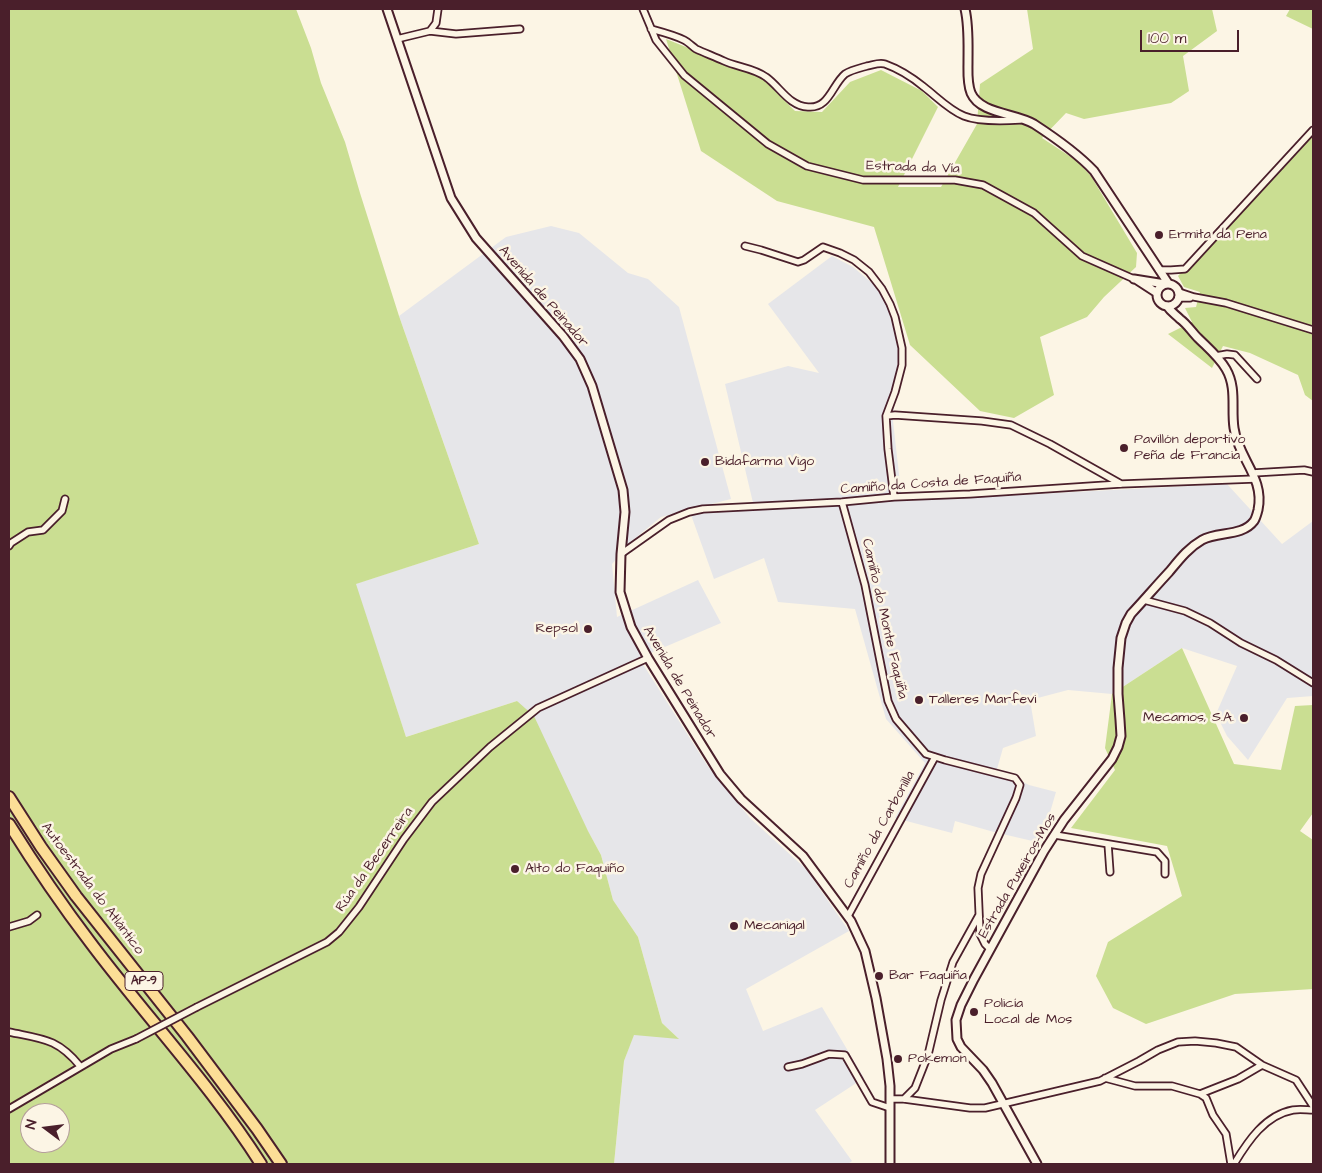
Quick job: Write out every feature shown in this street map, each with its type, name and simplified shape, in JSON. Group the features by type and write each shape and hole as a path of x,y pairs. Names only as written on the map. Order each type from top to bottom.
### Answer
{"highway":[{"name":"Autoestrada do Atlántico","path":"9,797 41,847 76,896 187,1036 257,1128 281,1164"},
{"name":"Autoestrada do Atlántico","path":"9,824 90,943 180,1054 261,1164"}],"street":[{"name":"Avenida de Peinador","path":"387,9 451,198 476,238 563,336 580,359 592,386 623,490 625,512 620,592 631,627 648,658 720,774 741,799 803,856 848,916 865,951 888,1059 890,1164"},
{"path":"430,31 436,23 438,9"},
{"name":"Estrada da Vía","path":"643,9 656,40 684,75 768,144 807,166 863,180 955,180 983,185 1034,213 1082,256 1134,279"},
{"path":"965,9 968,32 968,83 976,100 983,106 1033,123 1084,159 1094,171 1159,270 1166,284"},
{"path":"397,39 430,31 456,34 520,29"},
{"path":"651,29 675,36 726,62 764,75 785,96 800,106 817,107 825,102 839,80 847,72 877,63 884,64 916,81 952,110 964,116 976,119 1025,120"},
{"path":"1159,270 1185,269 1313,130"},
{"path":"745,246 798,262 823,247 854,260 869,272 882,289 890,304 902,348 902,365 886,416 894,496"},
{"path":"1134,279 1176,287 1179,295"},
{"path":"1134,279 1157,294 1160,302 1169,305 1179,295"},
{"path":"1157,294 1159,288 1166,284"},
{"path":"1179,295 1226,303 1313,330"},
{"name":"Estrada Puxeiros-Mos","path":"1037,1164 992,1083 983,1070 961,1047 957,1039 956,1020 961,1005 1044,851 1064,820 1112,759 1118,747 1120,720 1118,668 1121,638 1131,614 1188,550 1213,535 1238,531 1248,527 1254,520 1259,503 1258,488 1254,476 1237,442 1234,427 1232,384 1227,370 1180,318 1172,314 1169,305"},
{"path":"1216,356 1235,355 1257,379"},
{"path":"886,416 914,416 1011,425 1050,444 1121,484"},
{"name":"Camiño da Costa de Faquiña","path":"621,554 669,520 703,509 842,502 894,496 970,494 1254,476 1304,470 1313,471"},
{"path":"9,546 28,532 43,530 62,511 65,500"},
{"name":"Camiño do Monte Faquiña","path":"842,502 865,585 888,701 896,719 926,754 1015,778 1020,785 1016,798 981,874 978,888 980,934 984,944 990,949"},
{"path":"1144,600 1185,612 1210,623 1241,643 1276,660 1313,683"},
{"name":"Rúa da Becerreira","path":"9,1109 111,1049 136,1039 327,942 339,932 360,907 404,839 432,802 490,747 538,708 648,658"},
{"name":"Camiño da Carbonilla","path":"848,916 935,757"},
{"path":"1055,835 1157,852 1166,861 1165,874"},
{"path":"1108,844 1110,872"},
{"path":"9,927 29,921 37,915"},
{"path":"904,1099 915,1088 928,1055 941,1000 953,962 979,916"},
{"path":"9,1032 55,1043 70,1054 80,1066"},
{"path":"890,1099 985,1108 1100,1081 1158,1050 1178,1042 1195,1041 1216,1042 1236,1047 1262,1065 1296,1080 1313,1103"},
{"path":"788,1067 829,1054 845,1055 872,1102 890,1108"},
{"path":"1200,1094 1238,1079 1262,1065"},
{"path":"1105,1078 1135,1086 1172,1086 1200,1094 1206,1098 1213,1115 1226,1134 1232,1164"},
{"path":"1232,1164 1264,1124 1282,1113 1294,1110 1313,1110"}],"shaded area":[{"path":"551,226 579,233 628,273 648,279 679,307 731,499 661,517 633,540 612,564 617,617 698,580 721,623 639,658 707,765 750,818 806,869 849,931 746,989 763,1031 822,1007 864,1078 815,1110 852,1161 848,1164 614,1164 624,1061 634,1034 678,1038 662,1023 638,937 613,900 601,855 517,701 406,737 355,584 479,544 399,316 506,237"},
{"path":"832,256 853,267 872,283 887,302 899,353 893,421 902,501 1227,484 1282,544 1313,521 1313,696 1287,698 1248,760 1227,736 1216,714 1237,666 1182,648 1112,694 1068,690 1030,700 1036,736 1003,748 997,769 1029,785 1056,792 1041,843 955,821 952,833 895,818 925,763 886,719 855,609 778,602 764,558 714,579 690,512 754,507 725,384 788,366 819,373 768,304"}],"green space":[{"path":"9,9 296,9 311,48 321,83 345,142 399,316 479,544 356,584 406,737 517,701 534,716 601,855 613,900 638,937 662,1023 679,1039 634,1035 624,1061 614,1164 9,1164"},
{"path":"1027,9 1212,9 1217,31 1183,56 1189,91 1171,103 1084,119 1066,113 1042,138 1077,161 1091,176 1137,253 1136,267 1104,297 1087,317 1040,337 1054,395 1014,418 980,411 910,345 874,227 777,201 701,151 666,39 761,77 795,111 822,112 850,82 881,70 922,91 938,107 898,187 941,187 977,124 980,84 1033,49"},
{"path":"1290,9 1313,9 1313,29 1286,16"},
{"path":"1313,131 1313,401 1305,395 1298,375 1250,353 1223,346 1212,368 1168,334 1192,322 1185,308 1196,307 1200,292 1184,287 1178,276"},
{"path":"1182,648 1234,764 1281,770 1295,706 1313,705 1313,813 1300,831 1313,840 1313,989 1235,994 1146,1024 1113,1008 1096,976 1108,942 1182,896 1167,846 1071,828 1115,770 1105,748 1112,694"}],"place":[{"name":"Ermita da Pena","path":"1159,235"},
{"name":"Pavillón deportivo Peña de Francia","path":"1124,448"},
{"name":"Bidafarma Vigo","path":"705,462"},
{"name":"Repsol","path":"588,629"},
{"name":"Talleres Marfevi","path":"919,700"},
{"name":"Mecamos, S.A.","path":"1244,718"},
{"name":"Alto do Faquiño","path":"515,869"},
{"name":"Mecanigal","path":"734,926"},
{"name":"Bar Faquiña","path":"879,976"},
{"name":"Policía Local de Mos","path":"974,1012"},
{"name":"Pokemon","path":"898,1059"}]}
